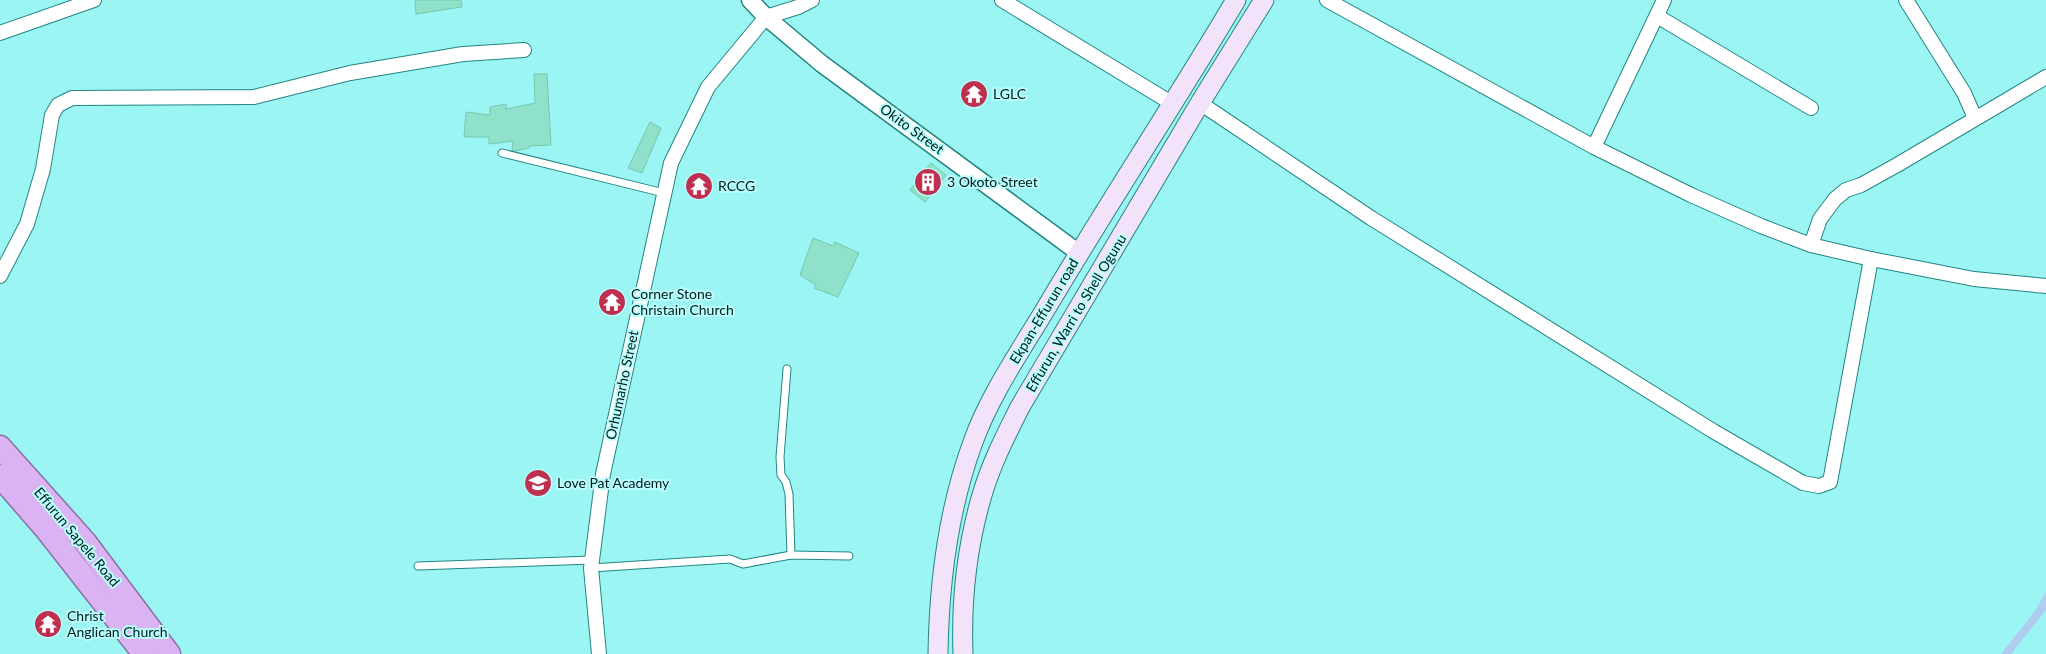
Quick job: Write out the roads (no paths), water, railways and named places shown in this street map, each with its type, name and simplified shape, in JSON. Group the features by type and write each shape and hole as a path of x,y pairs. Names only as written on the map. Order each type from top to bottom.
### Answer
{"highway":[{"name":"Effurun Sapele Road","path":"0,447 85,542 169,654"},
{"name":"Effurun Sapele Road","path":"0,476 46,529 144,654"}],"main road":[{"name":"Ekpan-Effurun road","path":"938,654 943,570 956,496 973,441 997,390 1079,253 1236,0"},
{"name":"Effurun, Warri to Shell Ogunu","path":"963,654 962,628 970,540 982,493 1000,449 1020,407 1200,103 1264,0"},
{"path":"997,390 1020,407"}],"street":[{"path":"0,32 94,0"},
{"name":"Okito Street","path":"750,0 766,17 822,64 1079,253"},
{"path":"766,17 798,7 812,0"},
{"path":"1002,0 1173,104"},
{"path":"1327,0 1594,147 1761,226 1811,244 1871,259 1974,279 2046,286"},
{"path":"1594,147 1664,0"},
{"path":"1906,0 1964,93 1975,118"},
{"path":"1657,16 1811,108"},
{"name":"Orhumarho Street","path":"599,654 592,564 603,474 671,163 708,87 766,17"},
{"path":"0,276 26,224 42,169 52,115 58,105 72,98 254,97 350,73 463,54 524,50"},
{"path":"1811,244 1820,219 1834,199 1840,194 1897,166 2046,77"},
{"path":"1200,103 1370,218 1713,432 1803,483 1819,486 1830,482 1871,259"}],"lane":[{"path":"502,153 664,193"},
{"path":"787,370 780,457 781,474 790,494 791,555"},
{"path":"418,566 592,564 730,559 743,564 791,555 849,556"}],"water":[{"path":"2046,592 2046,610 2011,654 2001,654 2035,611"}],"place":[{"name":"LGLC","path":"974,94"},
{"name":"3 Okoto Street","path":"928,182"},
{"name":"RCCG","path":"699,186"},
{"name":"Corner Stone Christain Church","path":"612,302"},
{"name":"Love Pat Academy","path":"538,483"},
{"name":"Christ Anglican Church","path":"48,624"}]}
